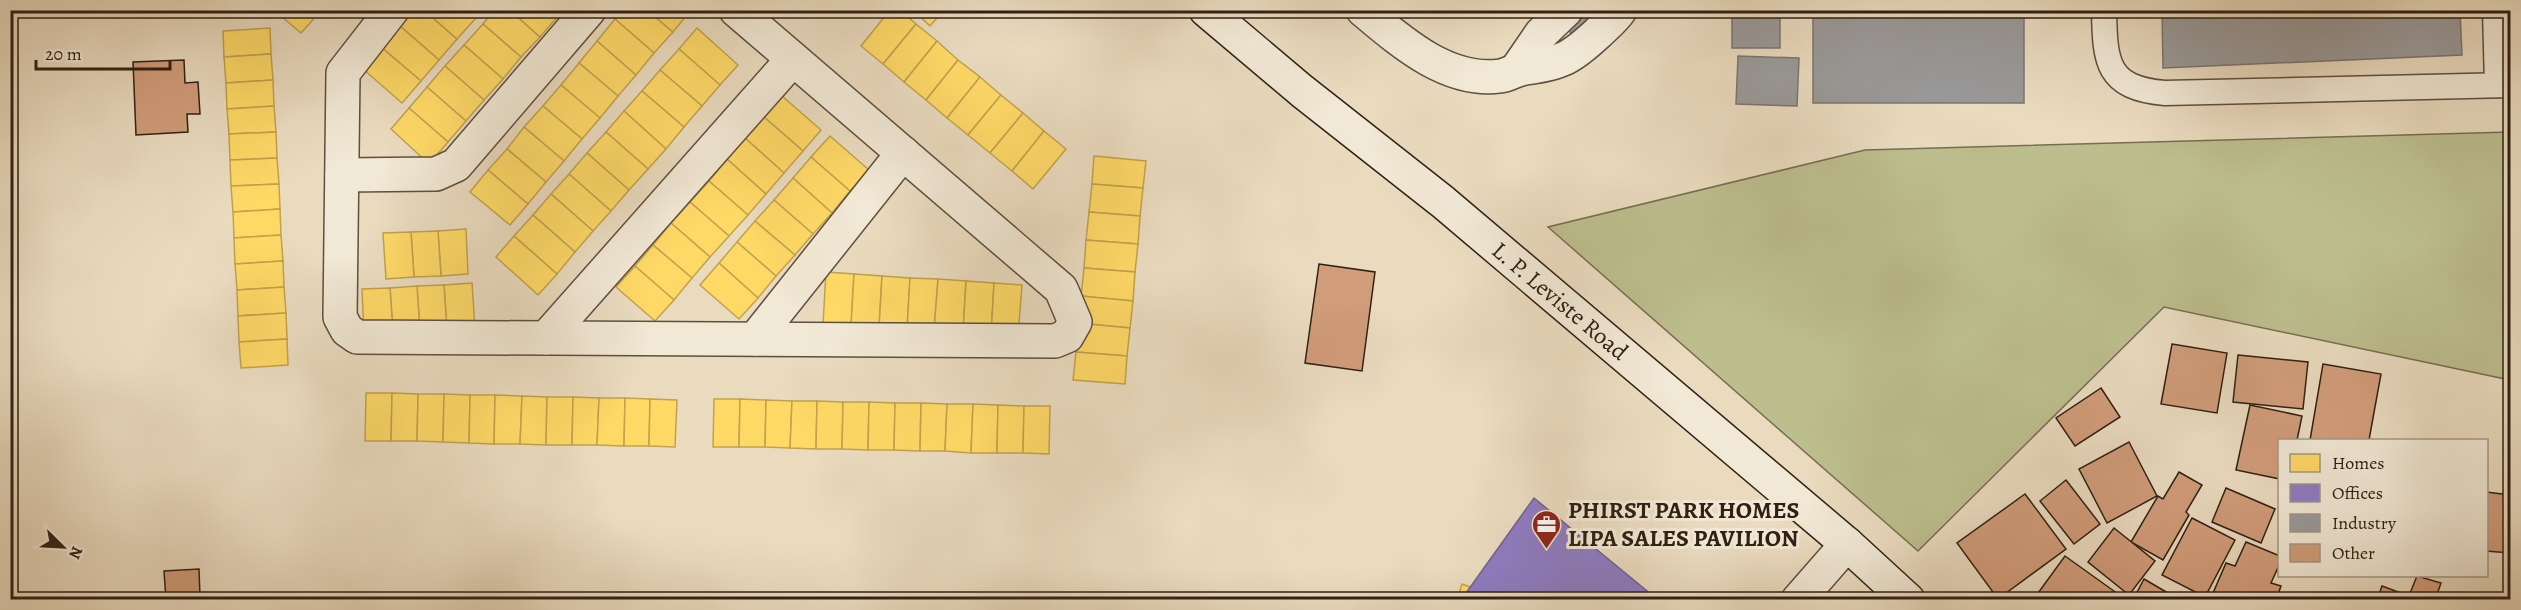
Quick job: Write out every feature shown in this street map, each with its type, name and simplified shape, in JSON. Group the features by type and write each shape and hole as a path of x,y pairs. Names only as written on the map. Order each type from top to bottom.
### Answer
{"street":[{"path":"392,10 343,74 340,317 347,330 357,337 1055,342 1067,336 1076,322 1061,289 736,10"},
{"path":"342,175 436,174 456,165 589,10"},
{"name":"L. P. Leviste Road","path":"1206,10 1302,91 1443,202 1847,544 1908,600"},
{"path":"1363,10 1421,55 1451,68 1484,76 1500,76 1517,69 1547,65 1575,54 1620,10"},
{"path":"1517,69 1541,34 1566,10"},
{"path":"546,338 793,59"},
{"path":"755,339 903,153"},
{"path":"1798,600 1847,544"}],"lane":[{"path":"2104,10 2105,48 2108,61 2117,75 2127,85 2143,91 2165,93 2504,85 2495,10"}],"green space":[{"path":"2510,132 2510,380 2164,307 1918,551 1548,227 1865,150"}],"building: Homes":[{"path":"274,10 318,10 320,12 301,33"},
{"path":"412,10 424,10 457,39 439,60 400,26"},
{"path":"424,10 468,10 476,18 457,39"},
{"path":"468,10 482,10 476,18"},
{"path":"494,10 510,10 540,37 521,57 483,24"},
{"path":"510,10 553,10 558,16 540,37"},
{"path":"623,10 647,10 673,32 654,53 615,19"},
{"path":"647,10 691,10 673,32"},
{"path":"890,10 900,10 916,24 883,64 861,46"},
{"path":"913,10 944,10 930,26"},
{"path":"615,19 654,53 636,75 597,41"},
{"path":"483,24 521,57 503,79 464,45"},
{"path":"916,24 937,41 904,82 883,64"},
{"path":"400,26 439,60 421,81 381,47"},
{"path":"270,28 271,54 224,57 223,31"},
{"path":"697,28 738,65 720,85 679,49"},
{"path":"597,41 636,75 618,96 579,63"},
{"path":"937,41 958,60 926,100 904,82"},
{"path":"464,45 503,79 484,100 445,66"},
{"path":"381,47 421,81 402,103 363,69"},
{"path":"679,49 720,85 702,106 660,70"},
{"path":"271,54 273,80 226,83 224,57"},
{"path":"958,60 980,77 947,118 926,100"},
{"path":"579,63 618,96 600,118 561,85"},
{"path":"445,66 484,100 466,121 427,87"},
{"path":"660,70 702,106 684,127 642,91"},
{"path":"980,77 1001,95 968,135 947,118"},
{"path":"273,80 274,106 227,109 226,83"},
{"path":"561,85 600,118 582,139 543,106"},
{"path":"427,87 466,121 448,142 409,108"},
{"path":"642,91 684,127 666,149 624,111"},
{"path":"1001,95 1023,113 990,153 968,135"},
{"path":"782,96 821,130 803,151 764,117"},
{"path":"274,106 276,132 229,134 227,109"},
{"path":"543,106 582,139 564,161 524,127"},
{"path":"409,108 448,142 429,164 391,129"},
{"path":"624,111 666,149 648,169 606,132"},
{"path":"1023,113 1044,131 1012,171 990,153"},
{"path":"764,117 803,151 784,173 745,138"},
{"path":"524,127 564,161 546,182 507,149"},
{"path":"1044,131 1066,149 1033,189 1012,171"},
{"path":"276,132 277,158 230,160 229,134"},
{"path":"606,132 648,169 629,190 587,153"},
{"path":"830,136 869,170 850,191 811,157"},
{"path":"745,138 784,173 766,194 727,159"},
{"path":"507,149 546,182 528,204 488,170"},
{"path":"587,153 629,190 611,211 569,174"},
{"path":"1094,156 1146,161 1143,188 1092,184"},
{"path":"811,157 850,191 832,213 793,178"},
{"path":"277,158 279,184 231,186 230,160"},
{"path":"727,159 766,194 748,215 709,181"},
{"path":"488,170 528,204 510,225 470,192"},
{"path":"569,174 611,211 593,231 551,194"},
{"path":"793,178 832,213 813,234 774,200"},
{"path":"709,181 748,215 729,236 690,202"},
{"path":"279,184 280,209 233,212 231,186"},
{"path":"1092,184 1143,188 1140,216 1089,212"},
{"path":"551,194 593,231 575,252 533,215"},
{"path":"774,200 813,234 795,255 755,221"},
{"path":"690,202 729,236 710,257 671,223"},
{"path":"280,209 281,235 234,238 233,212"},
{"path":"1089,212 1140,216 1138,244 1086,240"},
{"path":"533,215 575,252 557,274 514,236"},
{"path":"755,221 795,255 776,276 737,242"},
{"path":"671,223 710,257 692,278 653,245"},
{"path":"466,229 468,274 441,276 438,231"},
{"path":"438,231 441,276 414,277 411,232"},
{"path":"411,232 414,277 386,279 383,233"},
{"path":"281,235 283,261 235,264 234,238"},
{"path":"514,236 557,274 538,295 496,257"},
{"path":"1086,240 1138,244 1135,272 1084,268"},
{"path":"737,242 776,276 758,298 719,263"},
{"path":"653,245 692,278 674,300 635,266"},
{"path":"283,261 284,287 237,290 235,264"},
{"path":"719,263 758,298 739,319 700,285"},
{"path":"635,266 674,300 655,321 616,287"},
{"path":"1084,268 1135,272 1133,301 1081,296"},
{"path":"826,272 854,274 851,326 823,324"},
{"path":"854,274 882,276 879,328 851,326"},
{"path":"882,276 910,278 907,329 879,328"},
{"path":"910,278 938,279 934,331 907,329"},
{"path":"938,279 966,281 963,333 934,331"},
{"path":"966,281 994,283 991,335 963,333"},
{"path":"472,283 475,328 447,330 444,285"},
{"path":"994,283 1022,285 1018,336 991,335"},
{"path":"444,285 447,330 420,331 417,286"},
{"path":"417,286 420,331 393,332 390,288"},
{"path":"284,287 286,313 238,316 237,290"},
{"path":"390,288 393,332 364,334 362,289"},
{"path":"1081,296 1133,301 1130,328 1078,323"},
{"path":"286,313 287,339 239,342 238,316"},
{"path":"1078,323 1130,328 1127,356 1076,352"},
{"path":"287,339 288,365 241,368 239,342"},
{"path":"1076,352 1127,356 1125,384 1073,380"},
{"path":"366,393 392,393 391,441 365,441"},
{"path":"392,393 418,394 417,441 391,441"},
{"path":"418,394 444,394 443,442 417,441"},
{"path":"444,394 470,395 469,443 443,442"},
{"path":"470,395 495,395 494,444 469,443"},
{"path":"495,395 522,396 520,444 494,444"},
{"path":"522,396 547,397 546,445 520,444"},
{"path":"547,397 573,397 572,445 546,445"},
{"path":"573,397 599,398 597,445 572,445"},
{"path":"599,398 625,398 624,446 597,445"},
{"path":"625,398 650,399 649,446 624,446"},
{"path":"650,399 677,400 675,447 649,446"},
{"path":"714,399 740,399 739,447 713,447"},
{"path":"740,399 766,400 765,447 739,447"},
{"path":"766,400 792,401 790,448 765,447"},
{"path":"792,401 817,401 816,449 790,448"},
{"path":"817,401 843,402 842,449 816,449"},
{"path":"843,402 869,402 868,450 842,449"},
{"path":"869,402 895,403 894,450 868,450"},
{"path":"895,403 921,403 920,451 894,450"},
{"path":"921,403 947,404 945,451 920,451"},
{"path":"947,404 973,404 971,453 945,451"},
{"path":"973,404 998,405 997,453 971,453"},
{"path":"998,405 1024,406 1023,453 997,453"},
{"path":"1024,406 1050,406 1049,454 1023,453"},
{"path":"1462,584 1500,598 1457,600"}],"building: Offices":[{"name":"PHIRST PARK HOMES LIPA SALES PAVILION","path":"1534,498 1658,600 1461,600"}],"building: Industry":[{"path":"1583,10 1587,10 1595,19 1575,38 1566,27"},
{"path":"1732,10 1780,10 1780,48 1732,48"},
{"path":"1813,10 2024,10 2024,103 1813,103"},
{"path":"2162,10 2460,10 2462,55 2163,68"},
{"path":"1738,56 1799,58 1797,106 1736,104"}],"building: Other":[{"path":"184,60 185,83 198,82 200,114 187,114 188,132 136,135 133,62"},
{"path":"1319,264 1375,272 1362,371 1305,363"},
{"path":"2172,344 2227,353 2217,413 2161,404"},
{"path":"2238,355 2308,362 2303,409 2233,402"},
{"path":"2323,364 2381,374 2369,439 2310,439"},
{"path":"2101,388 2120,417 2075,446 2056,418"},
{"path":"2250,405 2302,416 2297,439 2278,439 2278,479 2236,470"},
{"path":"2129,442 2157,496 2107,523 2079,469"},
{"path":"2179,472 2202,485 2186,512 2189,515 2163,560 2131,542 2158,496 2163,499"},
{"path":"2066,480 2100,524 2074,544 2040,501"},
{"path":"2226,488 2275,509 2261,543 2212,522"},
{"path":"2488,492 2510,495 2510,553 2488,551"},
{"path":"2025,494 2066,549 1998,599 1957,543"},
{"path":"2192,518 2235,540 2205,597 2162,575"},
{"path":"2114,528 2155,561 2129,595 2088,562"},
{"path":"2246,542 2278,555 2278,567 2271,583 2281,586 2276,600 2210,600 2226,563 2235,566"},
{"path":"2065,556 2125,599 2033,600"},
{"path":"199,569 200,597 166,599 164,571"},
{"path":"2417,577 2441,583 2435,600 2377,600 2382,586 2409,596"},
{"path":"2144,579 2180,600 2133,600"}],"place":[{"name":"PHIRST PARK HOMES LIPA SALES PAVILION","path":"1547,550"}]}
